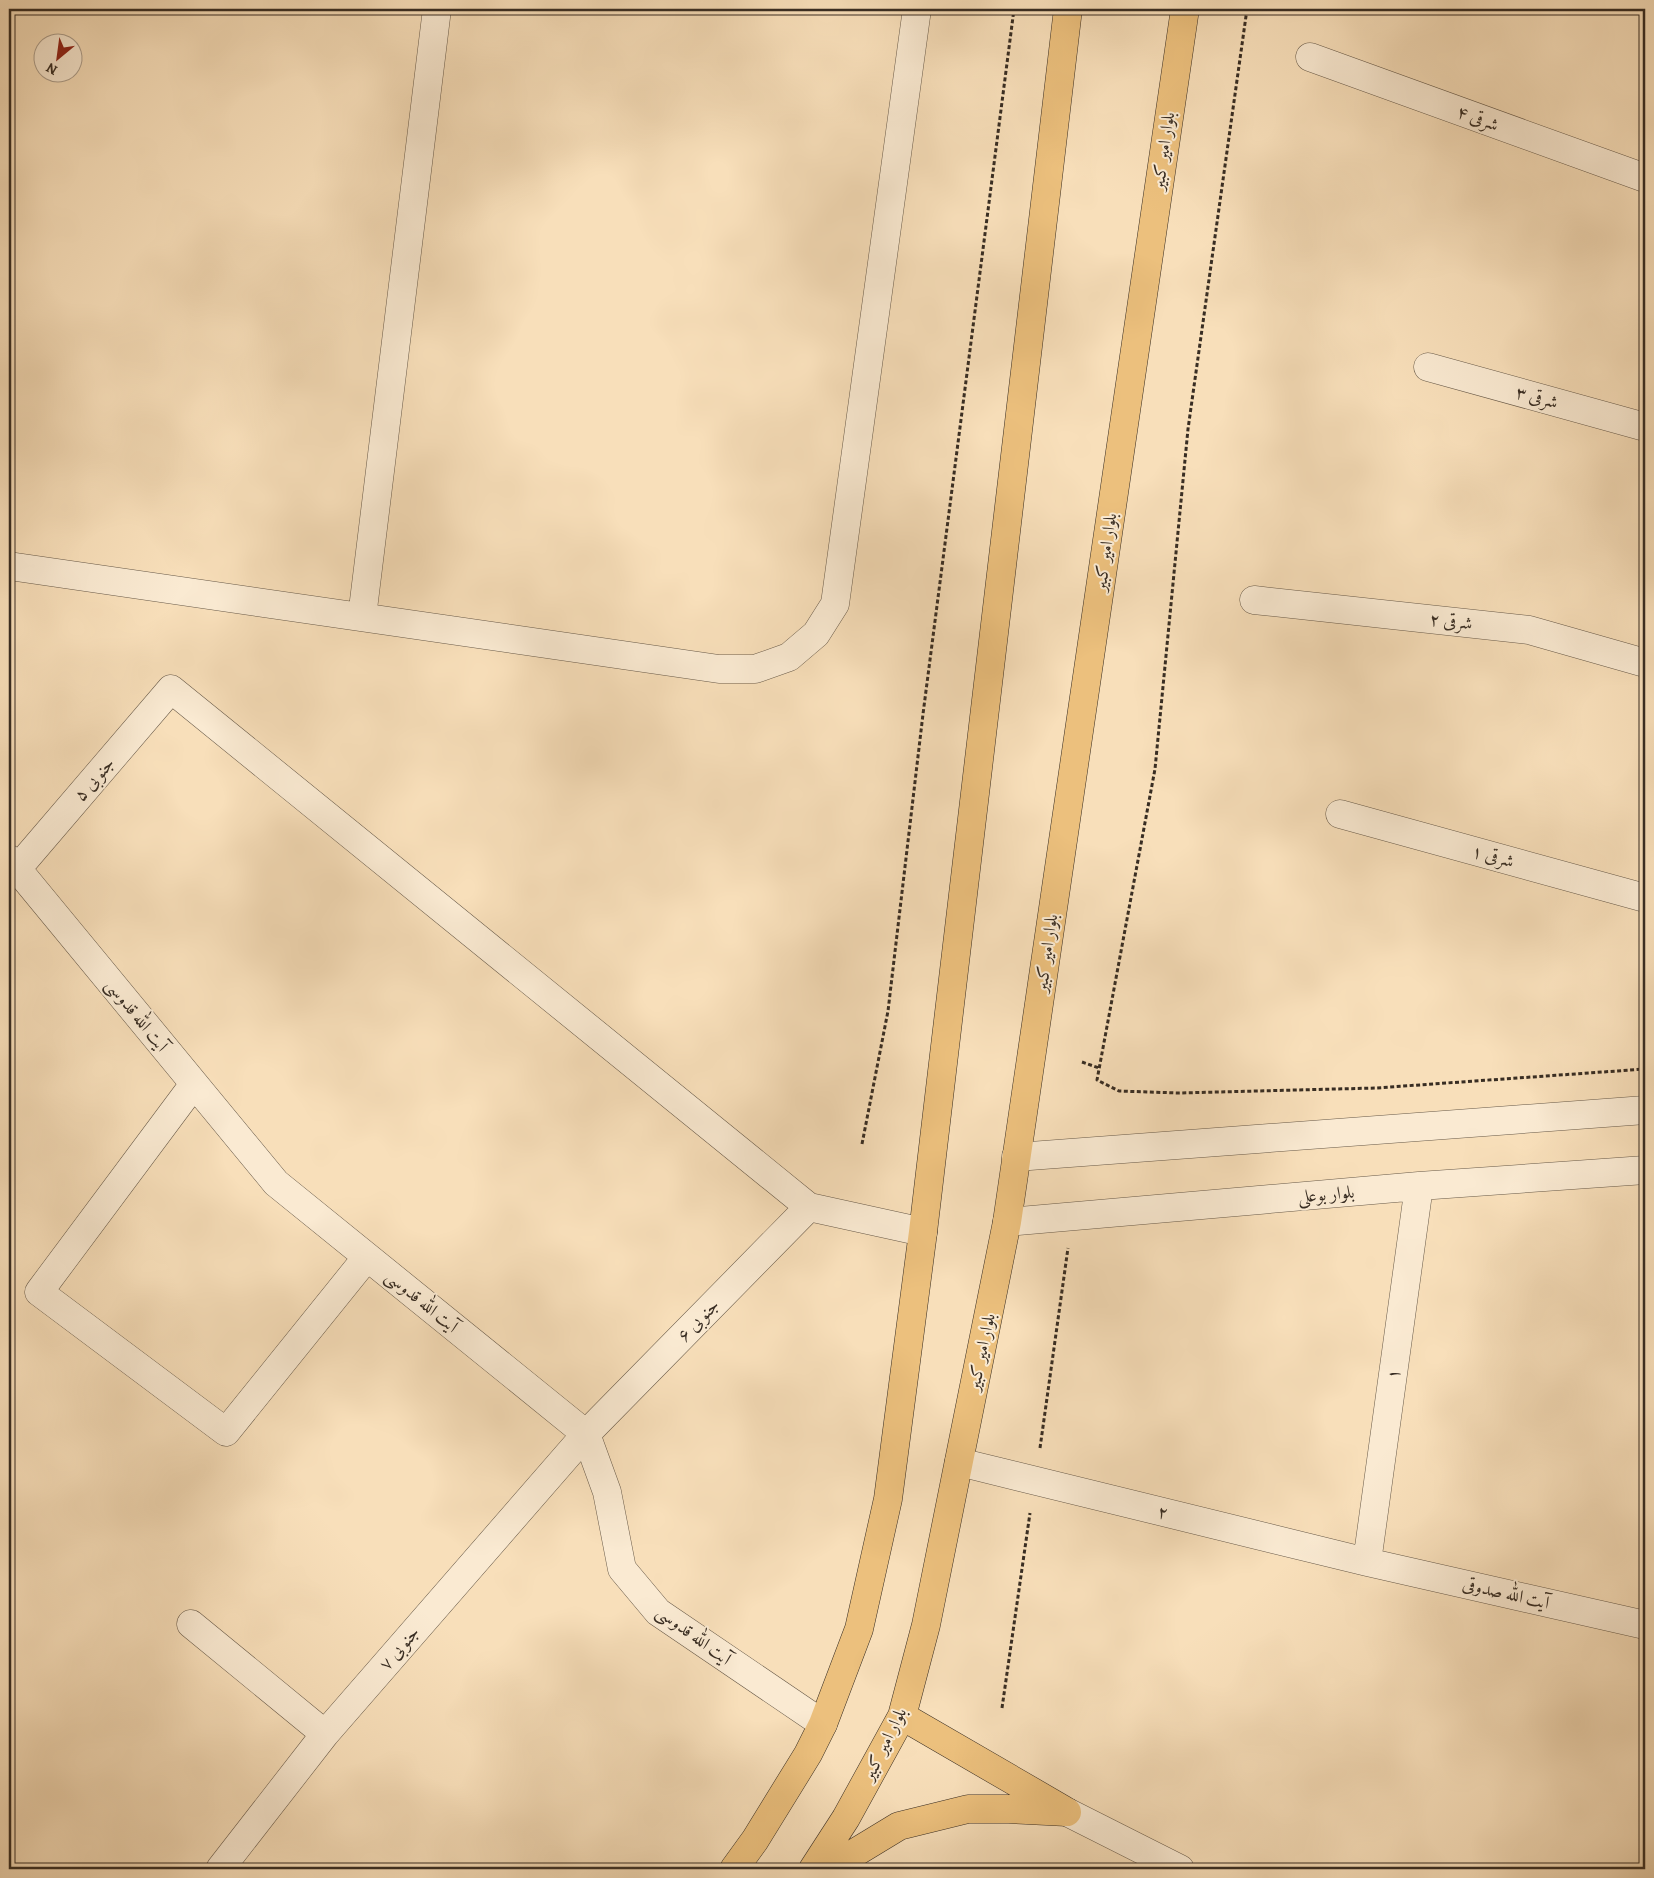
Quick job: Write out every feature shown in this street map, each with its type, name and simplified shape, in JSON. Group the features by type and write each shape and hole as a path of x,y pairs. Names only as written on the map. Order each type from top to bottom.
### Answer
{"main road":[{"path":"734,1869 755,1840 808,1754 823,1724 859,1629 888,1499 923,1232 1068,9"},
{"name":"بلوار امیر کبیر","path":"813,1869 846,1818 902,1716 926,1624 1008,1222 1185,9"},
{"path":"902,1716 1067,1812"},
{"path":"832,1869 843,1860 899,1826 968,1809 1067,1812"}],"street":[{"path":"362,617 437,9"},
{"path":"9,566 719,669 755,669 789,657 816,634 835,604 917,9"},
{"name":"۴ شرقی","path":"1310,57 1645,178"},
{"name":"شرقی ۳","path":"1428,367 1645,427"},
{"name":"شرقی ۲","path":"1254,600 1529,630 1645,663"},
{"name":"۵ جنوبی","path":"13,864 171,689 809,1207"},
{"name":"شرقی ۱","path":"1340,814 1645,898"},
{"name":"آیت الله قدوسی","path":"13,864 276,1183 586,1434 607,1492 622,1569 658,1612 823,1724"},
{"path":"194,1084 39,1292 226,1432 367,1257"},
{"path":"1016,1157 1645,1110"},
{"name":"بلوار بوعلی","path":"1008,1222 1419,1186 1645,1170"},
{"name":"۱","path":"1367,1562 1419,1186"},
{"path":"809,1207 923,1232"},
{"name":"۶ جنوبی","path":"586,1434 809,1207"},
{"name":"۷ جنوبی","path":"220,1869 325,1734 586,1434"},
{"name":"۲","path":"959,1462 1367,1562"},
{"name":"آیت الله صدوقی","path":"1367,1562 1645,1625"},
{"path":"191,1624 325,1734"},
{"path":"1067,1812 1180,1869"}],"path":[{"path":"862,1144 888,1011 922,724 1014,9"},
{"path":"1247,9 1188,428 1155,769 1097,1080 1119,1092 1178,1093 1376,1088 1645,1068"},
{"path":"1082,1062 1099,1068"},
{"path":"1002,1708 1068,1248"}]}
